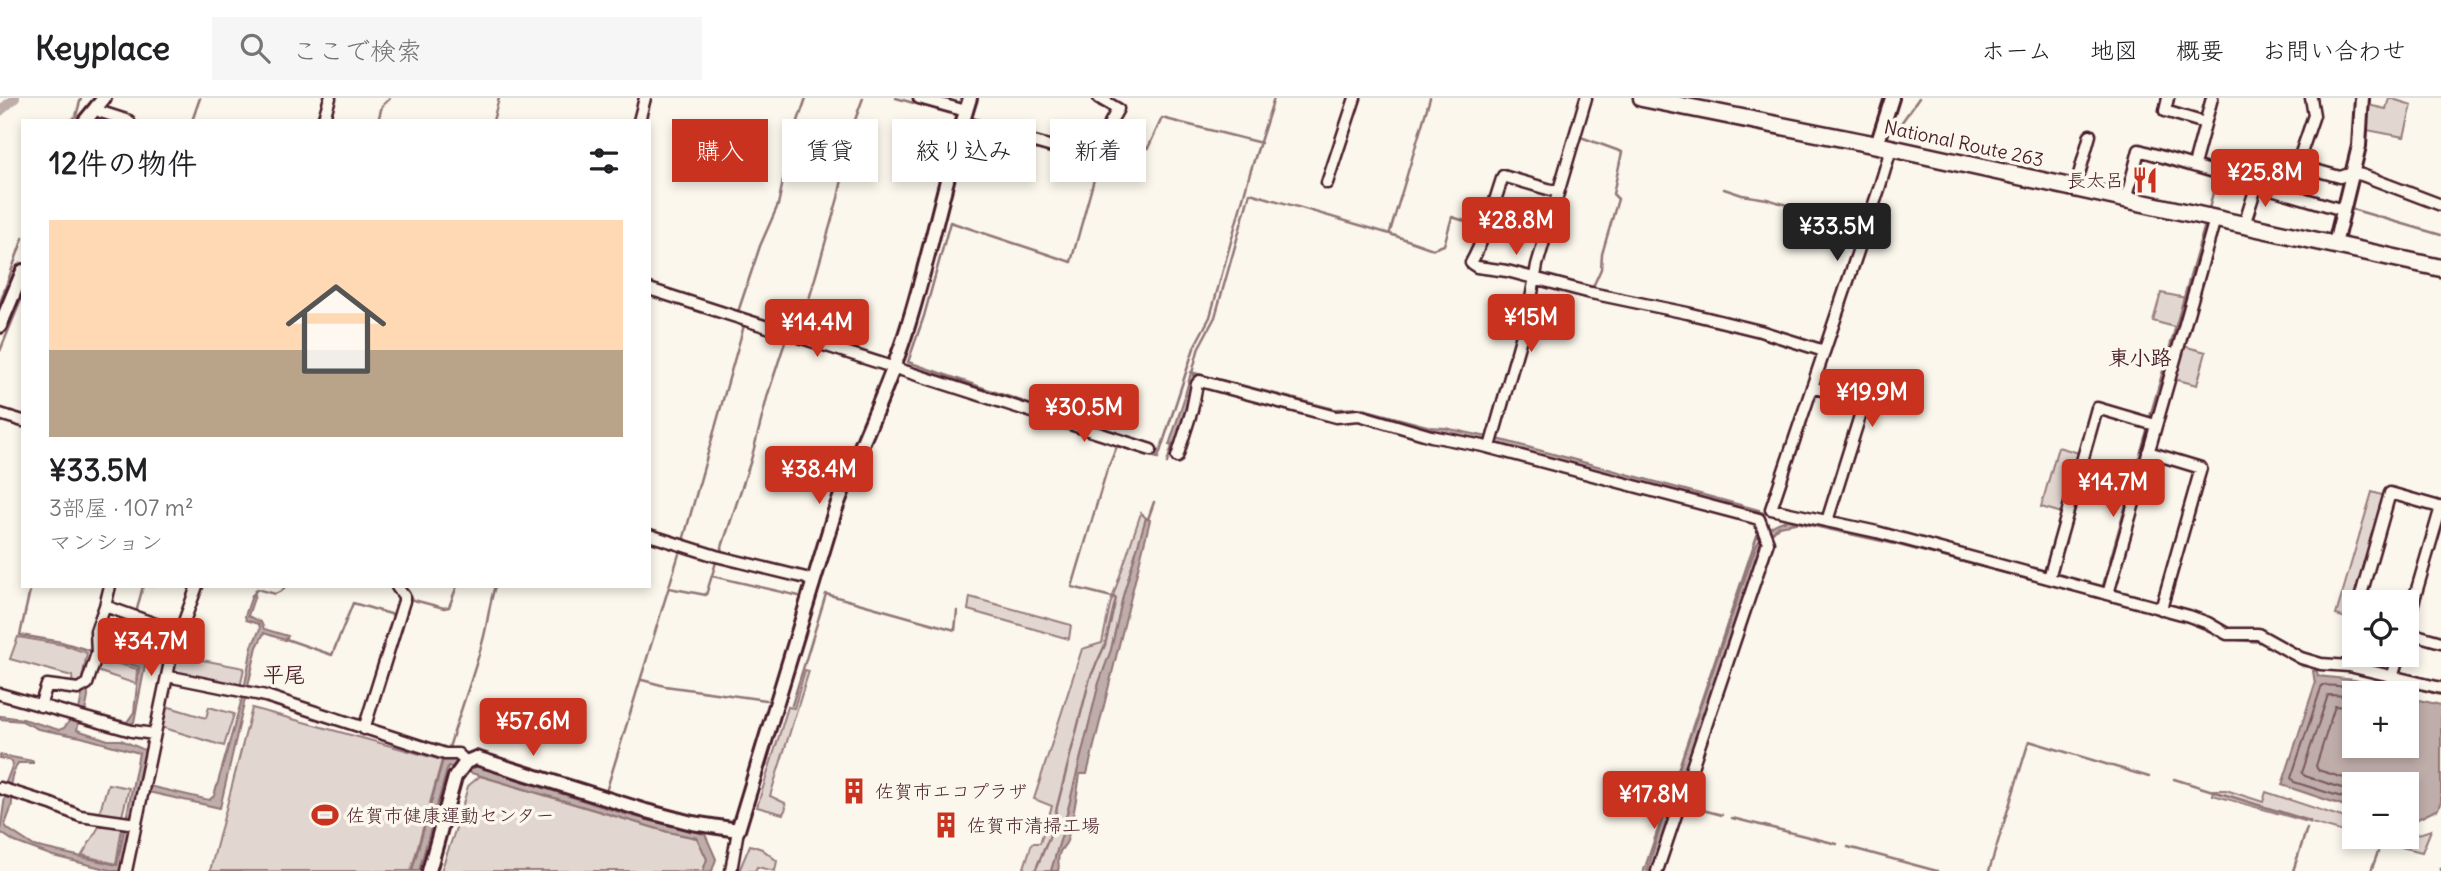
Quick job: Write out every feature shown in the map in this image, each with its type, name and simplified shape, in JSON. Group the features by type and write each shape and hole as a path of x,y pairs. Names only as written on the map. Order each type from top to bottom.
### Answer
{"highway":[{"name":"National Route 263","path":"1642,98 1884,147 2441,268"}],"street":[{"path":"324,119 330,98"},
{"path":"640,119 645,98"},
{"path":"919,98 966,110 1096,156 1118,109 1100,99"},
{"path":"1327,183 1354,98"},
{"path":"1491,442 1536,278 1556,191 1586,98"},
{"path":"1892,98 1880,189 1820,350 1812,387 1771,509 2049,578 2208,623 2227,634 2258,635 2301,658 2320,664 2348,666 2441,688"},
{"path":"2168,98 2165,111 2205,123"},
{"path":"2194,165 2212,98"},
{"path":"2311,98 2314,115 2297,165 2340,177 2352,173 2441,205"},
{"path":"2334,244 2360,146 2362,98"},
{"path":"87,119 100,102"},
{"path":"100,102 101,112 123,119"},
{"path":"730,871 738,830 844,486 908,327 966,110"},
{"path":"2075,189 2090,135"},
{"path":"2126,200 2139,150 2343,209"},
{"path":"1556,191 1503,176 1480,246 1471,263 1478,267 1536,278 1760,331 1820,350"},
{"path":"2244,225 2257,184"},
{"path":"2103,593 2148,452 2150,424 2215,219"},
{"path":"0,326 21,276"},
{"path":"651,290 1151,450"},
{"path":"1177,457 1200,381 1336,417 1359,415 1431,436 1491,442 1759,519 1768,542 1657,871"},
{"path":"1812,387 1864,403 1827,521"},
{"path":"2049,578 2097,408 2150,424"},
{"path":"0,414 21,420"},
{"path":"2148,452 2201,468 2161,609"},
{"path":"2362,590 2390,493 2441,509 2418,590"},
{"path":"651,536 806,578 814,583"},
{"path":"40,706 47,685 78,690 85,686 97,653 96,631 110,588"},
{"path":"126,871 167,676 178,632 196,588"},
{"path":"364,729 404,598 397,588"},
{"path":"105,606 178,632"},
{"path":"2419,634 2441,642"},
{"path":"2392,678 2395,667"},
{"path":"167,676 245,691 447,755 458,754 466,762"},
{"path":"0,694 132,731 154,734"},
{"path":"429,871 457,773 466,762 476,758 692,823 738,830"},
{"path":"6,789 80,816 136,824"}],"shaded area":[{"path":"2389,98 2412,105 2404,137 2367,130 2368,105 2386,109"},
{"path":"2161,293 2186,298 2178,328 2153,321"},
{"path":"2183,346 2206,352 2197,385 2174,379"},
{"path":"2058,447 2079,453 2062,513 2041,507"},
{"path":"2372,492 2385,496 2358,590 2343,590"},
{"path":"1141,513 1146,518 1123,596 1111,650 1099,683 1051,871 1023,871 1032,843 1040,843 1052,806 1034,799 1082,649 1102,643 1110,605"},
{"path":"2342,594 2342,617 2336,615"},
{"path":"970,597 1071,625 1069,639 968,610"},
{"path":"18,637 64,645 87,653 81,684 73,686 72,676 10,659"},
{"path":"176,655 244,668 240,688 173,674"},
{"path":"101,659 137,669 136,684 97,671"},
{"path":"805,670 809,671 770,796 785,803 783,814 757,807 788,707 794,708"},
{"path":"166,706 206,718 209,707 234,714 224,746 161,727"},
{"name":"佐賀市健康運動センター","path":"252,708 442,760 411,871 210,871"},
{"name":"佐賀市健康運動センター","path":"480,776 668,832 697,838 707,859 703,871 441,871 468,786"},
{"path":"108,784 129,788 122,816 99,814"},
{"path":"2213,790 2226,790 2263,802 2266,792 2342,817 2342,832 2213,795"},
{"path":"100,825 122,827 116,864 82,855"},
{"path":"2431,830 2422,852 2410,849 2419,849 2419,834"},
{"path":"750,845 762,849 777,861 775,871 757,867 755,871 739,871"}],"water":[{"path":"1191,372 1335,409 1360,408 1431,427 1488,437 1487,442 1336,412 1194,375 1176,447 1169,445"},
{"path":"1498,439 1759,510 1758,514 1497,444"},
{"path":"1146,518 1150,520 1087,774 1080,774 1069,833 1058,857 1058,871 1051,871 1099,683 1111,650 1123,596"},
{"path":"1794,519 1796,523 1779,526 1766,539 1653,871 1647,871 1670,794 1756,546 1771,527"},
{"path":"252,595 255,595 248,616 261,622 264,629 288,636 285,640 264,633 257,647 220,808 139,790 123,871 53,856 15,842 0,832 5,796 8,796 6,782 13,764 0,758 0,755 33,761 18,763 12,775 12,805 5,825 8,829 34,846 117,865 139,753 81,737 38,729 22,721 0,719 0,716 23,719 59,730 70,720 77,720 91,649 94,651 87,676 88,697 85,712 127,722 134,712 139,667 100,655 101,652 138,659 148,625 151,626 144,659 146,661 134,722 127,726 79,721 77,730 108,740 121,740 145,750 140,784 209,800 214,796 243,695 252,646 260,629 259,624 246,620 245,616"},
{"path":"2313,671 2317,671 2318,676 2358,681 2342,681 2342,758 2419,758 2419,700 2441,705 2441,801 2438,809 2419,818 2419,772 2342,772 2342,805 2282,785 2315,684"},
{"path":"444,756 625,814 705,834 716,859 712,871 703,871 707,859 697,838 668,832 448,766 419,871 412,871"}],"waterway":[{"path":"0,111 15,98"},
{"path":"72,119 76,116 81,98"},
{"path":"193,119 200,98"},
{"path":"379,119 382,106 390,98"},
{"path":"494,119 499,98"},
{"path":"634,119 640,98"},
{"path":"605,795 683,541 747,315 738,312 760,246 778,205 787,162 797,142 798,121 806,98"},
{"path":"800,331 863,98"},
{"path":"896,98 952,114"},
{"path":"1035,871 1049,838 1090,678 1105,645 1116,598 1072,587 1106,473 1117,446 1158,458 1195,345 1210,317 1274,98"},
{"path":"1390,232 1430,98"},
{"path":"1899,126 1919,98"},
{"path":"1098,102 1097,105 1110,110 1106,119"},
{"path":"1146,148 1162,118 1261,143"},
{"path":"1578,136 1622,152 1613,194 1618,199 1602,254 1601,269 1592,289 1594,291"},
{"path":"2209,209 2217,176"},
{"path":"1024,402 908,362 924,316 950,222 1071,262 1093,182"},
{"path":"1724,189 1862,228"},
{"path":"1192,373 1199,347 1215,317 1250,193 1433,249 1444,245 1452,217 1481,226 1480,234"},
{"path":"2348,208 2441,235"},
{"path":"2149,420 2204,228"},
{"path":"0,303 21,244"},
{"path":"0,351 21,300"},
{"path":"1820,347 1831,317"},
{"path":"720,553 751,460 786,339"},
{"path":"1782,461 1818,353"},
{"path":"2102,589 2148,427"},
{"path":"1167,463 1173,443"},
{"path":"1148,519 1154,502"},
{"path":"1756,511 1791,520"},
{"path":"1792,521 1895,544 2183,620 2228,639 2260,642 2303,666 2353,672"},
{"path":"1644,871 1759,530"},
{"path":"669,588 706,595 717,559"},
{"path":"712,576 799,596"},
{"path":"31,588 20,635 61,642 91,651"},
{"path":"136,613 142,588"},
{"path":"253,595 257,589 275,594 284,588"},
{"path":"406,598 444,608 449,607 456,588"},
{"path":"448,751 485,633 494,588"},
{"path":"792,705 826,594 955,630 957,611"},
{"path":"286,639 332,655 353,603 394,615 400,600"},
{"path":"2360,673 2441,695"},
{"path":"642,680 665,686 766,700"},
{"path":"247,697 443,758"},
{"path":"1989,871 2029,741 2149,777"},
{"path":"2174,779 2310,821"},
{"path":"1683,805 1722,815"},
{"path":"1732,818 1837,844"},
{"path":"2293,871 2307,828"},
{"path":"1848,847 1937,871"},
{"path":"2371,871 2378,852"}],"place":[{"name":"長太呂","path":"2145,180"},
{"name":"佐賀市エコプラザ","path":"854,791"},
{"name":"佐賀市健康運動センター","path":"325,815"},
{"name":"佐賀市清掃工場","path":"946,825"}],"district":[{"name":"東小路","path":"2140,357"},
{"name":"平尾","path":"284,674"}]}
